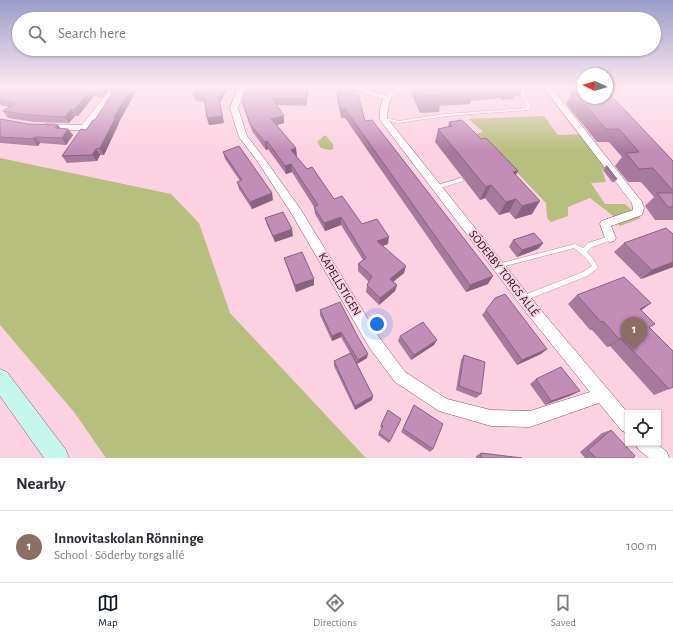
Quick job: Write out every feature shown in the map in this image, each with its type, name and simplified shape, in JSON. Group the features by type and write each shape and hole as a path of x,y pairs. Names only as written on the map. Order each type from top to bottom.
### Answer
{"main road":[{"path":"0,379 58,458"}],"street":[{"path":"76,140 99,108"},
{"name":"KAPELLSTIGEN","path":"234,108 243,137 261,160 297,213 374,342 400,377 444,406 491,418 530,419 602,395"},
{"path":"383,118 384,108"},
{"path":"564,108 636,202 639,208 638,212 605,224 610,238"},
{"name":"SÖDERBY TORGS ALLÉ","path":"383,118 498,266 625,422"},
{"path":"34,126 84,128"},
{"path":"647,446 661,458"}],"lane":[{"path":"383,118 398,122 446,115 528,108"},
{"path":"437,187 461,180"},
{"path":"584,251 590,245 610,238"},
{"path":"498,266 574,246 584,251 591,258 595,267 585,274 524,298"}],"green space":[{"path":"544,116 558,135 583,134 611,169 602,169 606,182 591,183 605,204 625,204 641,218 620,226 615,221 617,219 590,198 568,207 568,216 551,222 547,218 546,203 506,161 462,137 483,132 469,119"},
{"path":"325,135 333,144 333,149 329,150 321,148 317,142"},
{"path":"0,158 171,194 199,223 230,313 366,458 106,458 74,412 0,325"}],"building":[{"path":"7,108 75,108 74,110 71,109 65,117 29,115 3,111"},
{"path":"102,108 119,108 100,148 96,149 92,155 62,156 81,129 86,130 93,120 95,120"},
{"path":"206,108 220,108 222,116 207,118"},
{"path":"245,108 279,108 284,116 271,119 296,148 291,150 307,169 312,167 334,199 342,196 362,224 377,219 389,237 377,241 406,266 390,279 397,285 380,298 367,285 372,276 358,264 366,258 341,217 324,223 314,207 318,205 291,164 285,166 267,141 265,142 250,124"},
{"path":"341,108 362,108 365,121 372,120 493,276 470,285 345,109 341,110"},
{"path":"588,108 623,108 673,161 673,191 653,168 639,169 626,153 639,152 619,129 606,129"},
{"path":"0,119 29,124 58,125 55,128 68,129 62,138 35,137 33,139 0,137"},
{"path":"462,120 481,139 486,138 518,171 513,172 540,201 522,206 516,199 506,202 491,185 486,187 438,129 452,126 449,122"},
{"path":"239,146 272,193 250,202 237,182 242,180 223,152"},
{"path":"607,166 617,179 615,179"},
{"path":"657,193 673,193 673,207 668,207"},
{"path":"283,212 292,229 273,236 265,218"},
{"path":"666,228 673,234 673,262 652,270 624,243"},
{"path":"534,233 543,243 522,250 513,240"},
{"path":"302,252 314,279 295,285 284,258"},
{"path":"624,277 651,303 640,309 655,324 649,327 673,351 673,387 669,389 621,338 619,339 603,321 601,322 577,295"},
{"path":"505,294 547,349 522,360 486,310 495,298"},
{"path":"340,302 368,354 358,360 341,332 332,336 320,310"},
{"path":"423,322 437,340 414,355 400,336"},
{"path":"351,353 373,396 355,406 334,361"},
{"path":"464,355 485,362 481,394 459,386"},
{"path":"561,367 580,391 551,401 536,379"},
{"path":"414,405 443,424 433,449 403,429"},
{"path":"388,410 401,419 390,441 379,433"},
{"path":"611,430 635,456 633,458 596,458 588,450"},
{"path":"481,453 522,458 481,458"}],"place":[{"name":"Innovitaskolan Rönninge","path":"634,350"}]}
